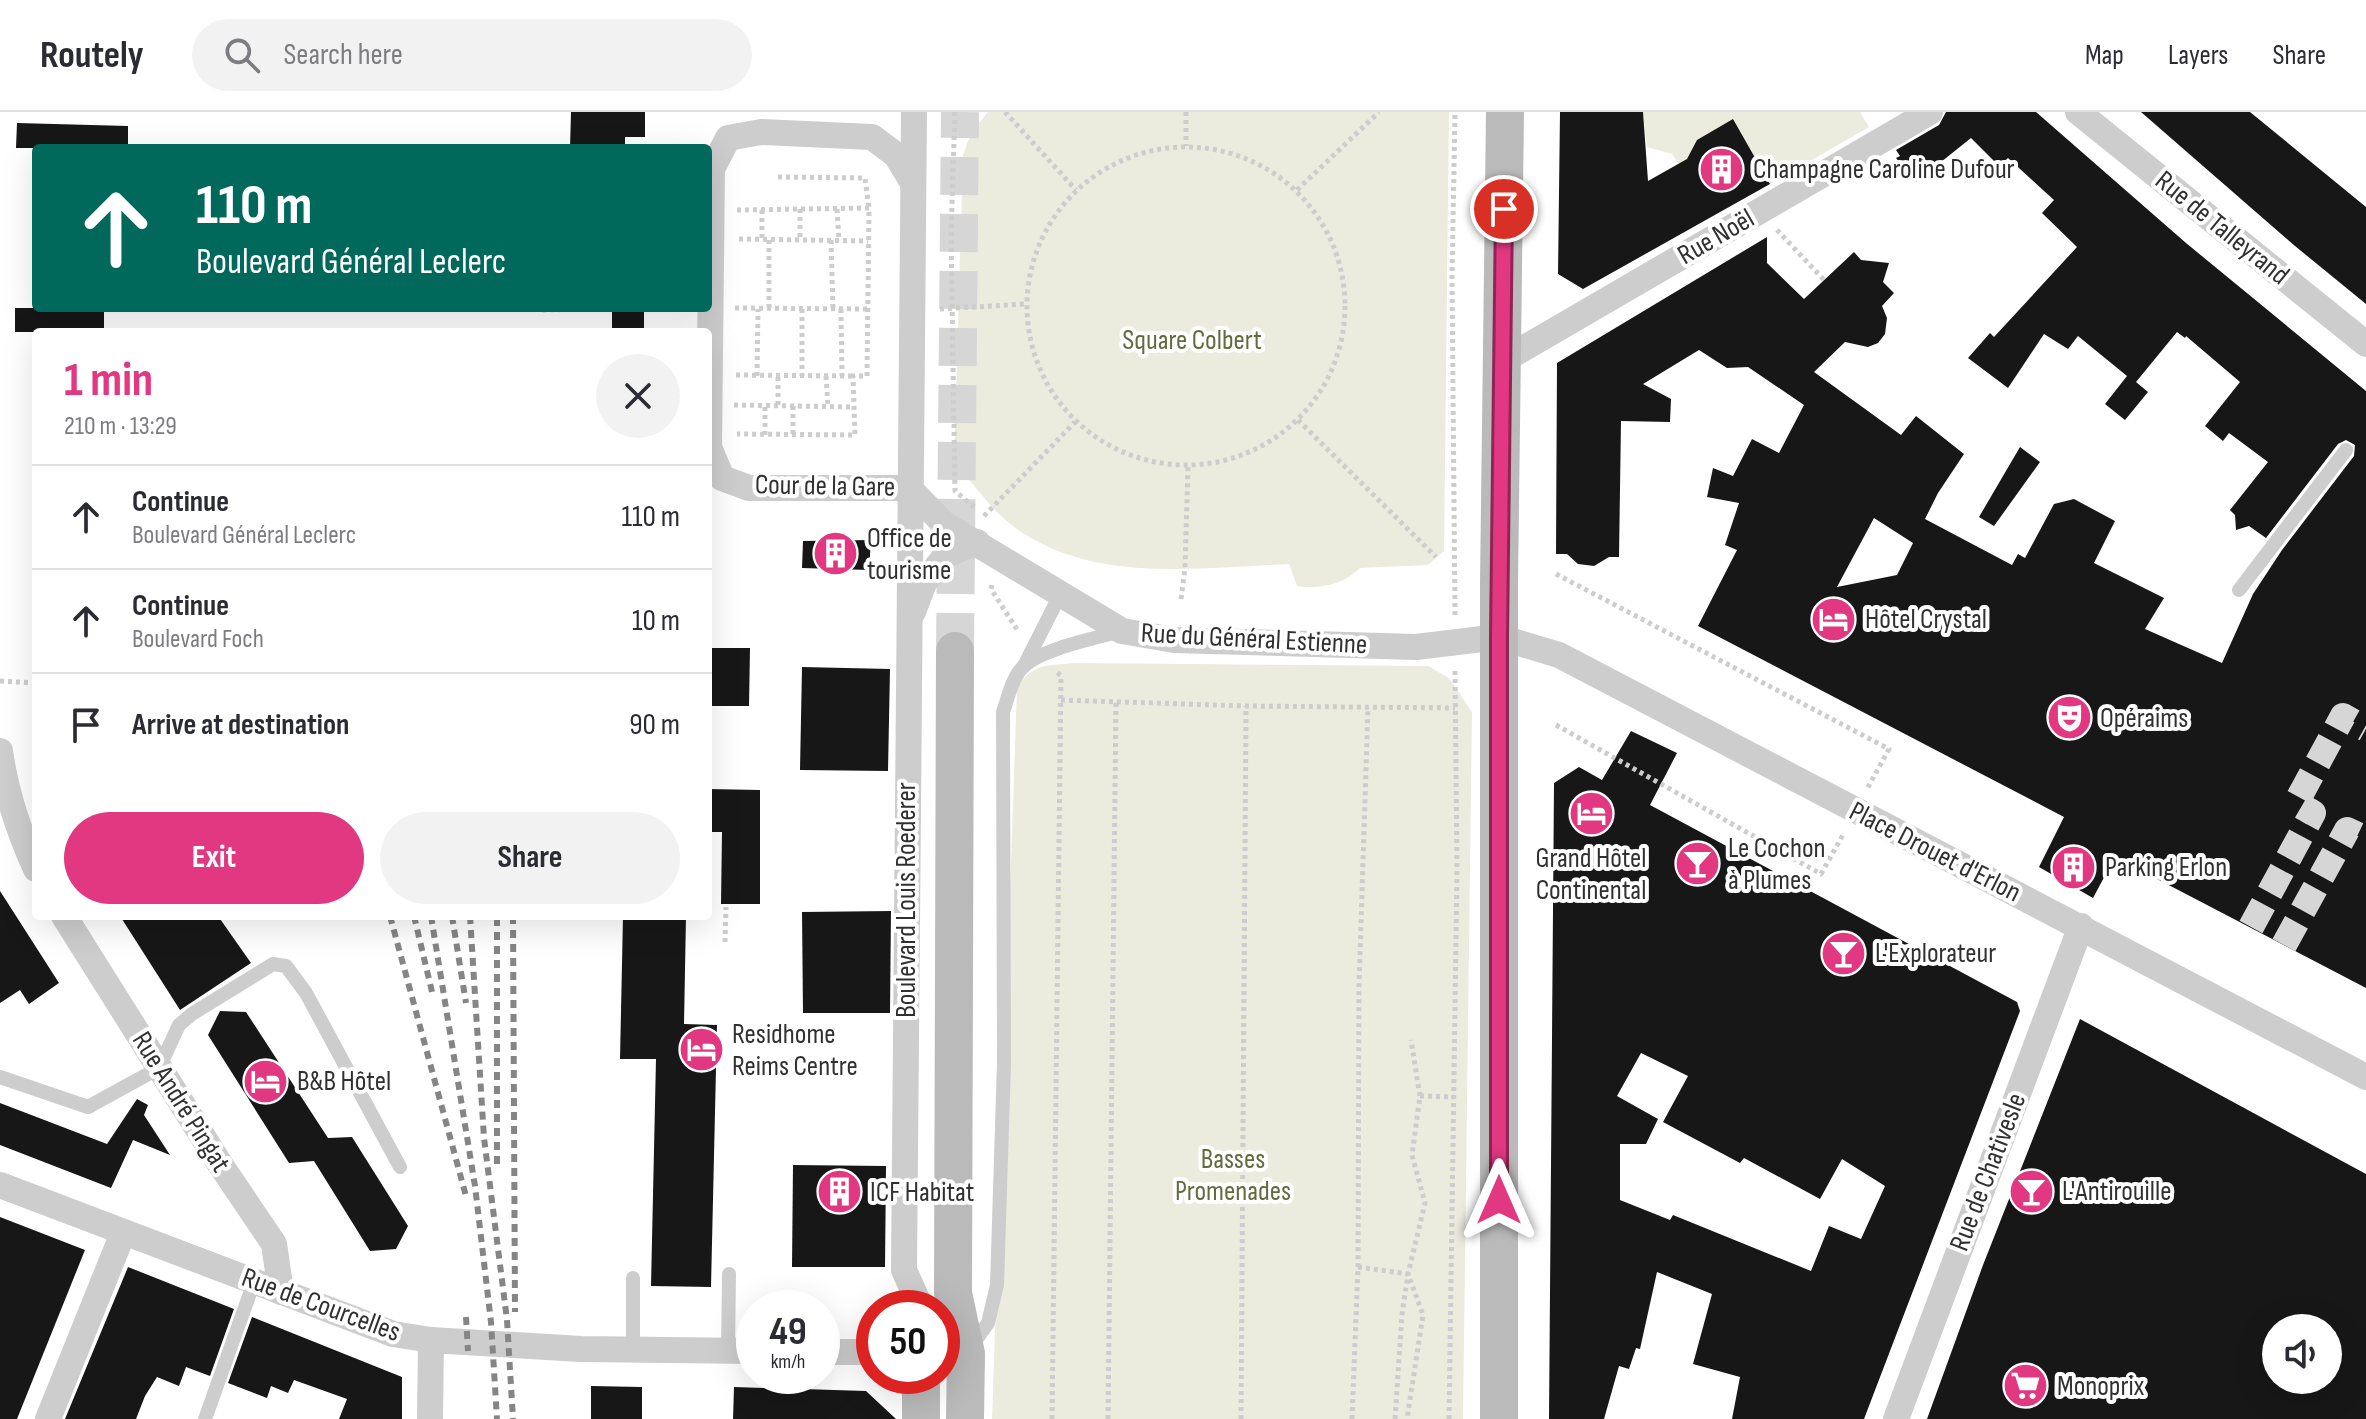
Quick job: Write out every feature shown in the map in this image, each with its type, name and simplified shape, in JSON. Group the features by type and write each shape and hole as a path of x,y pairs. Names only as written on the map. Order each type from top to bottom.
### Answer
{"main road":[{"path":"1499,1419 1499,637 1505,112"},
{"name":"Boulevard Louis Roederer","path":"938,1290 955,651"},
{"name":"Boulevard Louis Roederer","path":"960,1389 965,1419"},
{"path":"921,1394 921,1419"}],"street":[{"path":"913,183 914,112"},
{"name":"Rue Noël","path":"1502,361 1930,112"},
{"name":"Rue de Talleyrand","path":"2078,112 2366,344"},
{"name":"Cour de la Gare","path":"712,169 728,138 761,132 872,137 896,155 913,183 909,488 749,488 722,478 712,454"},
{"name":"Rue du Général Estienne","path":"909,488 944,524 1122,631 1174,640 1416,647 1499,637"},
{"name":"Boulevard Louis Roederer","path":"909,488 904,1270 925,1290"},
{"path":"908,624 924,583 946,555 986,547"},
{"name":"Place Drouet d'Erlon","path":"1499,637 1559,655 2366,1077"},
{"path":"0,751 17,828 32,860"},
{"name":"Rue André Pingat","path":"66,920 274,1244 281,1292"},
{"name":"Rue de Chativesle","path":"1896,1419 2081,926"},
{"name":"Rue de Courcelles","path":"0,1185 393,1334 431,1340 581,1349 736,1351"},
{"path":"48,1419 123,1233"},
{"path":"430,1419 431,1340"}],"lane":[{"path":"2239,590 2346,450"},
{"path":"960,1348 988,1323 997,1285 1004,1063 1003,712 1014,683 1024,666 1037,653 1061,593"},
{"path":"1037,653 1122,631"},
{"path":"0,1077 88,1107 159,1068 179,1025 192,1014 273,964 286,966 306,993 400,1167"},
{"path":"728,1351 729,1274"},
{"path":"633,1278 633,1350"},
{"path":"205,1419 254,1282"}],"path":[{"path":"955,112 951,234 955,491"},
{"path":"1005,112 1076,190"},
{"path":"1186,112 1186,146"},
{"path":"1297,190 1379,112"},
{"path":"1449,1419 1457,868 1452,292 1455,112"},
{"path":"1186,146 1226,151 1239,156 1264,166 1297,190 1323,223 1340,262 1346,305 1341,347 1324,387 1298,420 1265,445 1228,461 1188,466 1146,461 1108,446 1075,422 1048,388 1031,348 1025,304 1032,261 1050,221 1076,190 1110,165 1147,150 1186,146"},
{"path":"724,375 867,376 869,208 865,178 778,177"},
{"path":"734,225 734,210 869,208"},
{"path":"800,209 800,240"},
{"path":"837,209 837,309 842,376"},
{"path":"1763,209 1777,232 1824,280"},
{"path":"762,210 769,308"},
{"path":"734,239 868,241"},
{"path":"733,294 733,322"},
{"path":"936,309 1025,304"},
{"path":"733,308 869,309"},
{"path":"757,376 758,308"},
{"path":"802,309 802,376"},
{"path":"733,362 733,375"},
{"path":"778,376 778,405"},
{"path":"826,376 828,406"},
{"path":"733,434 855,435 853,376"},
{"path":"733,390 733,419"},
{"path":"733,404 854,407"},
{"path":"765,405 765,435"},
{"path":"793,406 793,435"},
{"path":"1298,420 1436,557"},
{"path":"985,516 1075,422"},
{"path":"1181,599 1188,466"},
{"path":"986,547 991,589 1024,640 1061,676 1052,1419"},
{"path":"0,681 32,683"},
{"path":"1061,700 1455,708"},
{"path":"1108,1419 1116,702"},
{"path":"1241,1419 1246,706"},
{"path":"1352,1419 1358,1267 1359,986 1368,707"},
{"path":"725,942 726,907"},
{"path":"1395,1419 1408,1274 1425,1203 1412,1155 1420,1096 1411,1040"},
{"path":"1420,1096 1454,1097"},
{"path":"1358,1267 1408,1274"},
{"path":"1407,1419 1423,1315 1408,1274"}],"green space":[{"name":"Square Colbert","path":"988,112 1449,112 1444,551 1428,565 1360,568 1339,582 1306,587 1297,586 1289,564 1143,568 1072,556 1038,542 1001,516 954,463 963,155 971,133"},
{"path":"1643,112 1860,112 1869,127 1770,184 1739,129 1679,164 1672,154 1647,147"},
{"name":"Basses Promenades","path":"1073,663 1428,666 1449,678 1472,712 1463,1419 992,1419 1017,688 1035,670"}],"building":[{"path":"571,112 645,112 645,137 625,137 625,144 570,144"},
{"path":"1560,112 1643,112 1648,181 1687,159 1697,140 1733,119 1770,184 1583,289 1558,274"},
{"path":"1946,112 2036,112 2186,243 2366,391 2366,988 2115,857 2093,898 2039,867 2064,817 1698,626 1737,550 1725,545 1739,503 1707,497 1713,468 1733,476 1752,439 1779,453 1804,405 1748,367 1727,368 1699,350 1643,384 1671,399 1670,422 1621,421 1619,557 1609,557 1594,566 1578,564 1567,554 1556,554 1557,363 1767,237 1767,263 1804,299 1854,252 1861,260 1889,263 1883,282 1894,293 1882,306 1887,318 1885,334 1878,343 1868,347 1845,342 1814,372 1901,435 1916,416 1964,454 1925,519 2012,565 2018,554 2025,558 2054,504 2074,499 2115,521 2094,563 2164,598 2145,629 2222,663 2253,594 2282,550 2354,456 2355,445 2346,440 2338,444 2266,538 2249,526 2236,530 2235,515 2230,510 2268,462 2229,433 2223,441 2205,426 2240,382 2186,336 2177,332 2136,382 2148,392 2125,420 2105,404 2127,376 2078,336 2068,349 2044,334 2008,388 1968,358 1990,333 1994,337 2077,247 2042,213 2054,200 2008,158 1999,166 1971,138 1916,182 1896,158 1900,156 1896,150 1939,125","holes":["1874,518 1913,543 1897,575 1837,587"]},
{"path":"2141,112 2250,112 2366,207 2366,304 2295,246"},
{"path":"17,123 128,126 128,144 32,144 32,148 16,148"},
{"path":"15,308 32,308 32,312 104,312 104,328 32,328 32,332 15,332"},
{"path":"612,312 644,312 644,328 612,328"},
{"path":"2020,447 2040,462 1994,526 1979,517"},
{"name":"Office de tourisme","path":"871,540 869,570 802,568 803,541"},
{"path":"712,648 750,648 749,706 712,706"},
{"path":"802,667 890,669 888,771 800,770"},
{"path":"1631,731 1677,753 1650,805 2017,1002 2020,1011 1864,1419 1732,1419 1740,1377 1693,1364 1712,1294 1657,1272 1640,1349 1636,1348 1629,1369 1619,1366 1604,1419 1549,1419 1554,783 1579,767 1602,780","holes":["1641,1053 1688,1076 1663,1122 1740,1163 1744,1158 1820,1199 1842,1159 1885,1186 1861,1239 1829,1226 1811,1271 1673,1215 1670,1220 1620,1200 1620,1144 1646,1144 1658,1119 1617,1096"]},
{"path":"712,789 760,790 760,904 721,904 722,832 712,832"},
{"path":"0,891 59,983 29,1004 20,990 0,1003"},
{"path":"891,911 890,1013 803,1013 802,912"},
{"path":"123,920 221,920 251,963 180,1010"},
{"path":"623,920 686,920 684,1024 717,1025 711,1287 651,1286 656,1059 620,1059"},
{"path":"220,1011 246,1012 328,1138 352,1137 408,1226 396,1249 370,1251 314,1161 289,1163 208,1035"},
{"path":"2080,1019 2366,1174 2366,1419 1927,1419 1983,1265"},
{"path":"137,1099 148,1105 144,1115 170,1155 133,1140 111,1188 0,1145 0,1103 107,1144"},
{"name":"ICF Habitat","path":"793,1165 886,1166 885,1267 792,1267"},
{"path":"0,1217 85,1250 17,1419 0,1419"},
{"path":"128,1267 234,1309 210,1376 186,1367 179,1386 157,1377 136,1419 65,1419"},
{"path":"252,1317 402,1377 402,1419 339,1419 347,1399 294,1380 288,1393 271,1386 267,1398 228,1383"},
{"path":"591,1386 642,1387 642,1419 591,1419"},
{"path":"734,1387 736,1394 840,1394 840,1390 856,1391 856,1394 869,1394 896,1419 733,1419"}],"tunnel":[{"path":"955,651 960,112"},
{"path":"2251,927 2313,813 2296,803 2343,716 2366,729"},
{"path":"2284,945 2347,830 2366,839"}],"railway":[{"path":"391,920 466,1196"},
{"path":"415,920 433,996"},
{"path":"432,920 475,1186 491,1322 497,1419"},
{"path":"453,920 466,1003"},
{"path":"470,920 484,1138 507,1320 513,1419"},
{"path":"497,920 497,1164"},
{"path":"513,920 515,1312"},
{"path":"466,1317 468,1351"}],"place":[{"name":"Champagne Caroline Dufour","path":"1722,169"},
{"name":"Office de tourisme","path":"836,554"},
{"name":"Hôtel Crystal","path":"1834,619"},
{"name":"Opéraims","path":"2069,718"},
{"name":"Grand Hôtel Continental","path":"1591,814"},
{"name":"Le Cochon à Plumes","path":"1697,864"},
{"name":"Parking Erlon","path":"2074,867"},
{"name":"L'Explorateur","path":"1844,953"},
{"name":"Residhome Reims Centre","path":"701,1050"},
{"name":"B&B Hôtel","path":"266,1081"},
{"name":"L'Antirouille","path":"2031,1191"},
{"name":"ICF Habitat","path":"839,1192"},
{"name":"Monoprix","path":"2026,1386"}],"route":[{"path":"1499,1200 1499,637 1504,209"}]}
